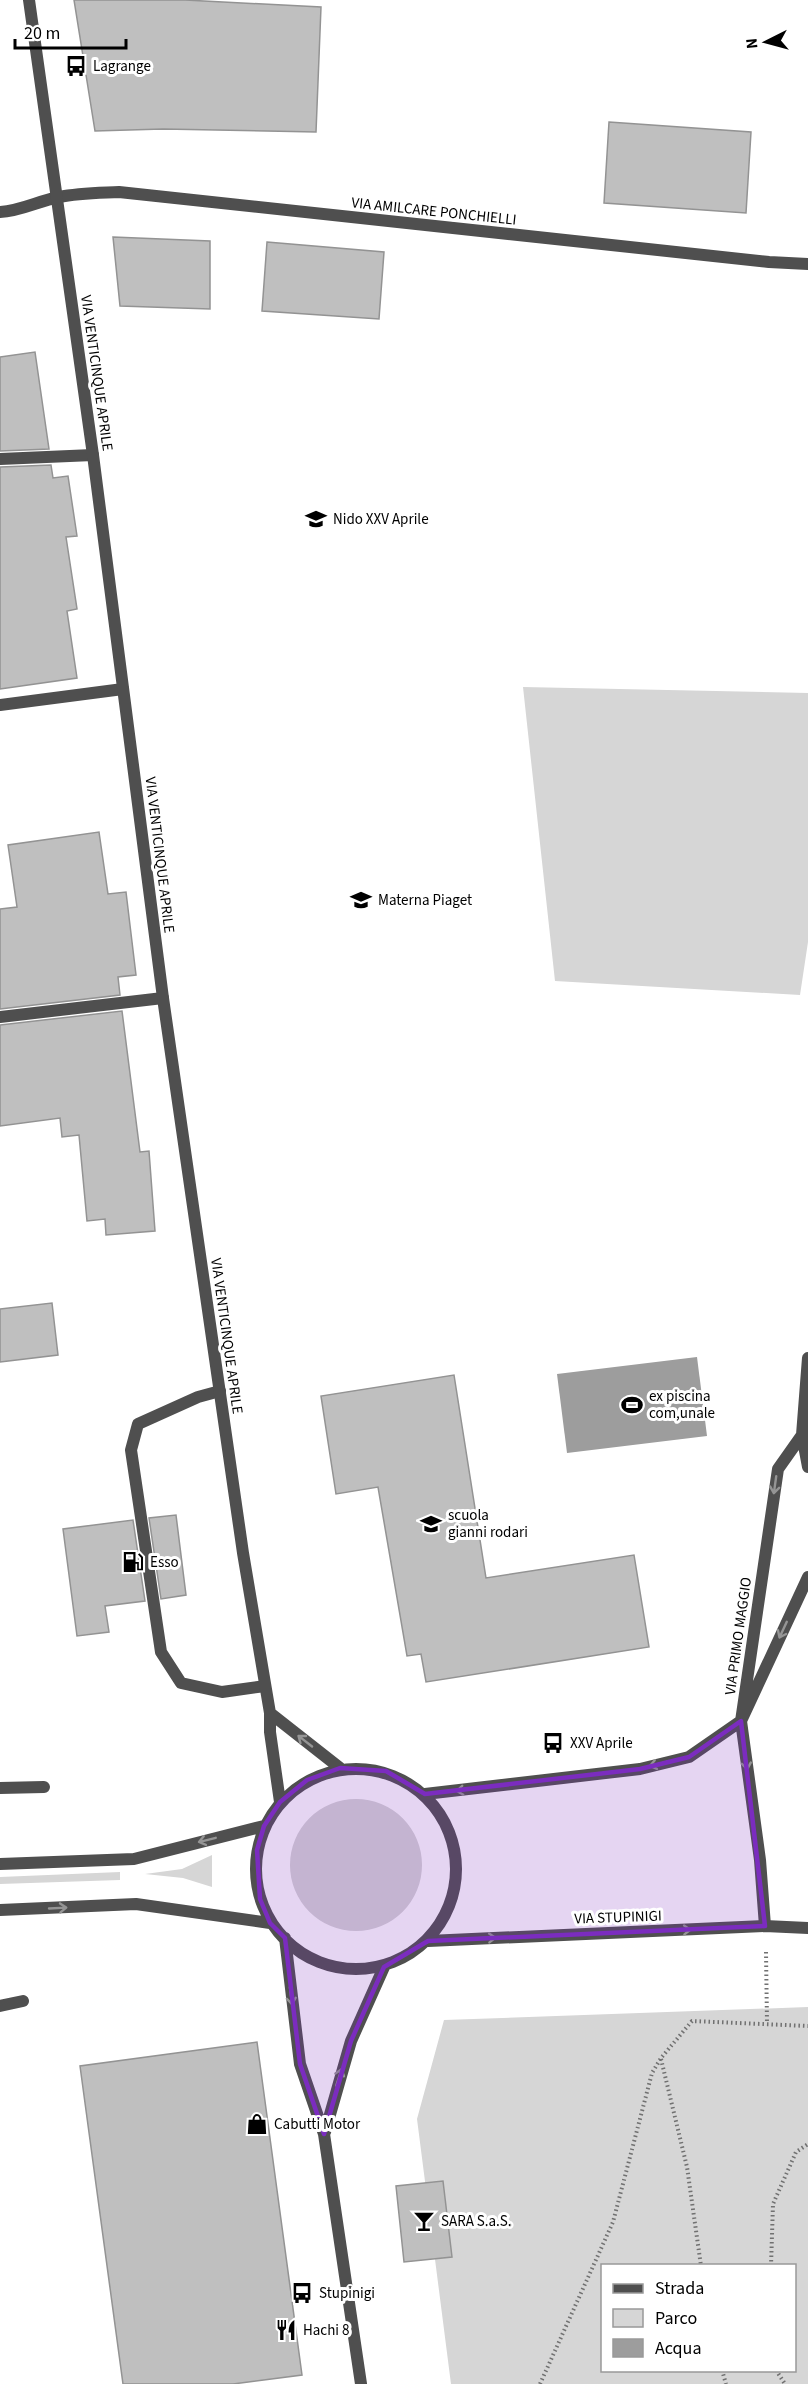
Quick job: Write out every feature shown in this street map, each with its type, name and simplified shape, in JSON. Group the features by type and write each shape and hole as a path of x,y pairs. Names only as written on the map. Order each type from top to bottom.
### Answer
{"street":[{"name":"VIA VENTICINQUE APRILE","path":"29,0 93,455 163,998 270,1713 270,1732 280,1802"},
{"name":"VIA AMILCARE PONCHIELLI","path":"0,212 13,212 57,197 82,193 119,192 769,262 808,264"},
{"path":"0,459 93,455"},
{"path":"0,705 123,689"},
{"path":"0,1017 163,998"},
{"name":"VIA PRIMO MAGGIO","path":"765,1926 760,1860 741,1721 778,1469 805,1435 808,1358"},
{"path":"220,1391 198,1397 138,1424 131,1450 161,1652 181,1683 222,1692 265,1686"},
{"path":"805,1435 808,1467"},
{"path":"425,1794 639,1769 689,1757 741,1721 808,1577"},
{"path":"270,1713 340,1768"},
{"path":"340,1768 386,1772 425,1794 453,1840 455,1894 428,1941 384,1967 334,1968 310,1956 285,1938 270,1923 260,1899 255,1875 257,1851 264,1826 280,1802 307,1780 340,1768"},
{"path":"0,1788 44,1787"},
{"path":"0,1864 135,1858 264,1826"},
{"path":"0,1910 135,1904 270,1923"},
{"name":"VIA STUPINIGI","path":"428,1941 765,1926 808,1928"},
{"path":"285,1938 300,2064 324,2134 361,2384"},
{"path":"324,2134 351,2041 384,1967"},
{"path":"0,2006 23,2001"}],"path":[{"path":"765,1926 767,2023"},
{"path":"540,2384 613,2222 652,2073 661,2058 692,2021 808,2026"},
{"path":"661,2058 687,2167 701,2264"},
{"path":"771,2264 773,2204 796,2152 808,2144"}],"highlighted area":[{"path":"741,1721 765,1926 428,1941 384,1967 351,2041 324,2134 300,2064 285,1938 270,1923 260,1899 257,1850 264,1826 280,1802 307,1780 340,1768 386,1771 425,1794 640,1769 689,1757"}],"green space":[{"path":"523,687 808,693 808,942 800,995 555,981"},
{"path":"356,1799 381,1804 393,1810 411,1828 417,1840 422,1865 417,1890 411,1902 393,1920 381,1926 356,1931 331,1926 319,1920 301,1902 295,1890 290,1865 295,1840 301,1828 319,1810 331,1804"},
{"path":"212,1855 212,1887 183,1878 145,1874 182,1869"},
{"path":"120,1872 120,1880 0,1884 0,1877"},
{"path":"808,2007 808,2384 451,2384 417,2119 444,2020"}],"water":[{"name":"ex piscina com,unale","path":"697,1357 707,1436 567,1453 557,1374"}],"building":[{"path":"74,0 185,0 321,7 316,132 163,129 95,131"},
{"path":"609,122 751,132 746,213 604,203"},
{"path":"113,237 210,241 210,309 120,306"},
{"path":"267,242 384,252 379,319 262,311"},
{"path":"35,352 49,449 0,451 0,357"},
{"path":"51,465 53,478 68,476 77,536 66,537 77,609 67,611 77,678 0,689 0,467"},
{"path":"99,832 108,894 126,892 136,975 118,977 120,995 0,1009 0,909 17,907 8,845"},
{"path":"122,1011 140,1152 149,1151 155,1231 106,1235 105,1219 87,1221 79,1135 62,1137 60,1118 0,1126 0,1025"},
{"path":"52,1303 58,1355 0,1362 0,1309"},
{"name":"scuola gianni rodari","path":"454,1375 486,1578 634,1555 649,1647 426,1682 421,1654 407,1656 378,1487 336,1494 321,1396"},
{"path":"176,1515 186,1595 161,1599 149,1518"},
{"path":"133,1520 145,1601 105,1606 109,1632 77,1636 63,1529"},
{"path":"257,2042 302,2375 233,2384 123,2384 80,2066"},
{"name":"SARA S.a.S.","path":"443,2181 452,2257 404,2262 396,2186"}],"place":[{"name":"Lagrange","path":"76,66"},
{"name":"Nido XXV Aprile","path":"316,519"},
{"name":"Materna Piaget","path":"361,900"},
{"name":"ex piscina com,unale","path":"632,1405"},
{"name":"scuola gianni rodari","path":"431,1524"},
{"name":"Esso","path":"133,1562"},
{"name":"XXV Aprile","path":"553,1743"},
{"name":"Cabutti Motor","path":"257,2124"},
{"name":"SARA S.a.S.","path":"424,2221"},
{"name":"Stupinigi","path":"302,2293"},
{"name":"Hachi 8","path":"286,2330"}]}
